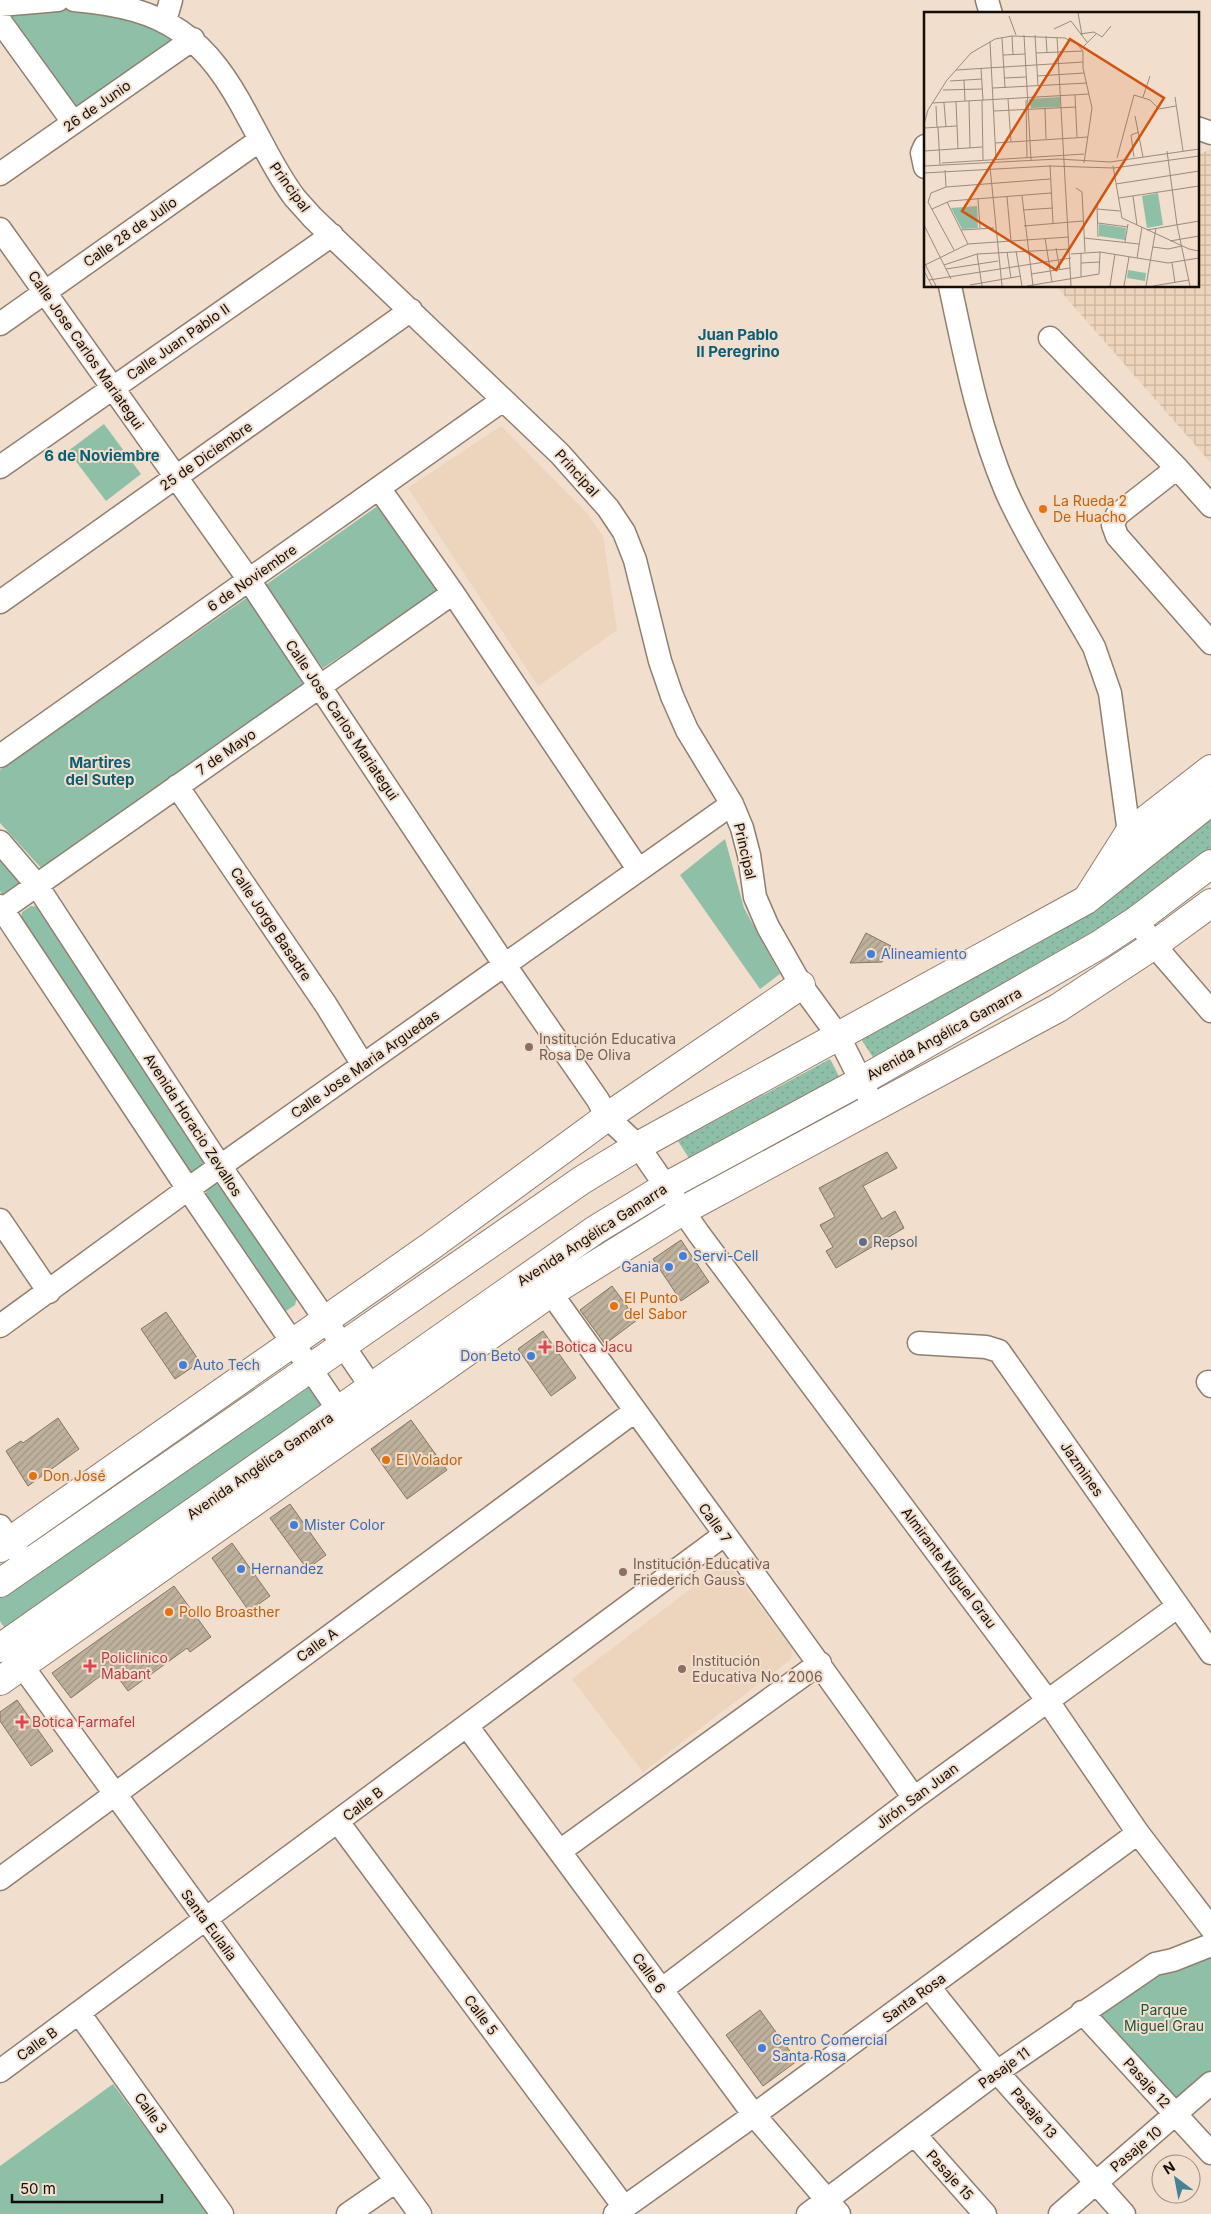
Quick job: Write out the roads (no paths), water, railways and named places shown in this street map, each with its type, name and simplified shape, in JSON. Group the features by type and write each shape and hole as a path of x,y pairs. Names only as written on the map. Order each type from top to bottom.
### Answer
{"main road":[{"path":"1086,900 1129,833 1211,769"},
{"path":"0,1583 535,1211 638,1146 1086,900 1211,801"},
{"name":"Avenida Angélica Gamarra","path":"0,1681 378,1398 535,1271 667,1186 861,1081 1091,950 1137,920 1211,864"},
{"name":"Avenida Angélica Gamarra","path":"378,1398 682,1211 875,1109 1058,1008 1154,945 1211,903"},
{"path":"3,1538 292,1343 607,1117 801,985"},
{"name":"Avenida Angélica Gamarra","path":"2,1642 346,1421"}],"street":[{"path":"0,5 58,0"},
{"name":"Principal","path":"74,0 126,8 152,15 168,11 224,75 276,172 295,198 560,454 608,508 624,532 635,560 660,661 672,696 687,730 732,804 742,828 747,846 755,897 768,927 801,985 839,1037 875,1109"},
{"path":"0,20 74,122"},
{"name":"26 de Junio","path":"0,174 194,39"},
{"path":"1198,128 1211,133"},
{"name":"Calle 28 de Julio","path":"0,324 260,140"},
{"path":"924,148 922,153 924,162"},
{"name":"Calle Jose Carlos Mariategui","path":"0,229 249,580 504,964 598,1100 607,1117 638,1146 667,1186 682,1211"},
{"name":"Calle Juan Pablo II","path":"0,467 332,235"},
{"path":"950,288 974,397 993,459 1025,528 1094,647 1103,666 1110,693 1129,833"},
{"name":"25 de Diciembre","path":"0,602 411,310"},
{"path":"1050,338 1177,468 1211,506"},
{"name":"6 de Noviembre","path":"0,756 503,400"},
{"path":"1177,468 1117,515 1112,525 1117,536 1211,643"},
{"path":"379,488 453,593 638,870"},
{"name":"7 de Mayo","path":"1,909 453,593"},
{"name":"Calle Jorge Basadre","path":"177,786 326,1005 363,1065"},
{"name":"Calle Jose Maria Arguedas","path":"0,1326 220,1166 732,804"},
{"name":"Avenida Horacio Zevallos","path":"0,842 36,884 220,1166 378,1398"},
{"path":"1,909 346,1421"},
{"path":"1137,920 1154,945 1211,1011"},
{"name":"Almirante Miguel Grau","path":"682,1211 1047,1700 1138,1833 1211,1928"},
{"path":"0,1220 49,1292"},
{"name":"Calle 7","path":"535,1271 724,1535 820,1663 914,1798"},
{"name":"Jazmines","path":"919,1343 986,1347 999,1351 1211,1653"},
{"name":"Calle A","path":"0,1879 635,1412"},
{"name":"Calle B","path":"0,2070 80,2013 724,1535"},
{"path":"3,1538 26,1564"},
{"name":"Jirón San Juan","path":"661,1990 914,1798 1177,1607"},
{"name":"Santa Eulalia","path":"2,1642 22,1666 420,2214"},
{"path":"560,1851 820,1663"},
{"name":"Calle 6","path":"467,1726 754,2115 833,2207"},
{"name":"Calle 5","path":"338,1822 619,2211"},
{"name":"Santa Rosa","path":"619,2211 754,2115 1138,1833"},
{"name":"Pasaje 11","path":"808,2214 833,2207 915,2135 998,2072 1082,2012 1155,1964 1173,1960 1211,1945"},
{"name":"Pasaje 13","path":"929,1987 998,2072 1124,2214"},
{"name":"Pasaje 12","path":"1082,2012 1211,2153"},
{"name":"Calle 3","path":"80,2013 222,2214"},
{"name":"Pasaje 10","path":"1060,2214 1211,2083"},
{"name":"Pasaje 15","path":"915,2135 985,2214"},
{"path":"348,2214 396,2181"}],"place":[{"name":"La Rueda 2 De Huacho","path":"1043,509"},
{"name":"Alineamiento","path":"871,954"},
{"name":"Institución Educativa Rosa De Oliva","path":"529,1047"},
{"name":"Repsol","path":"863,1242"},
{"name":"Servi-Cell","path":"683,1256"},
{"name":"Gania","path":"669,1267"},
{"name":"El Punto del Sabor","path":"614,1306"},
{"name":"Botica Jacu","path":"545,1347"},
{"name":"Don Beto","path":"531,1356"},
{"name":"Auto Tech","path":"183,1365"},
{"name":"El Volador","path":"386,1460"},
{"name":"Don José","path":"33,1476"},
{"name":"Mister Color","path":"294,1525"},
{"name":"Hernandez","path":"241,1569"},
{"name":"Institución Educativa Friederich Gauss","path":"623,1572"},
{"name":"Pollo Broasther","path":"169,1612"},
{"name":"Policlinico Mabant","path":"90,1666"},
{"name":"Institución Educativa No. 2006","path":"682,1669"},
{"name":"Botica Farmafel","path":"22,1722"},
{"name":"Centro Comercial Santa Rosa","path":"762,2048"}],"district":[{"name":"Juan Pablo II Peregrino","path":"738,344"},
{"name":"6 de Noviembre","path":"102,456"},
{"name":"Martires del Sutep","path":"100,772"}],"park label":[{"name":"Parque Miguel Grau","path":"1164,2018"}]}
